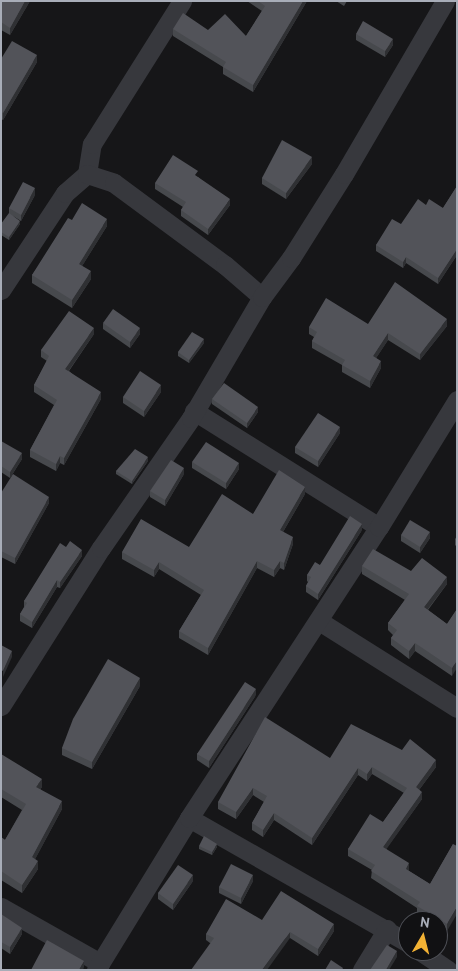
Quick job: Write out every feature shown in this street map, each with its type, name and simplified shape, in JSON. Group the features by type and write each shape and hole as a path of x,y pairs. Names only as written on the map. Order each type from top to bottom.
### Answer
{"street":[{"path":"1,290 65,193 87,174 92,144 182,1"},
{"path":"1,706 101,548 194,411 262,297 291,258 344,174 445,1"},
{"path":"87,174 114,184 225,265 262,297"},
{"path":"1,907 98,966 189,818 379,528 457,400"},
{"path":"194,411 379,528"},
{"path":"318,621 457,708"},
{"path":"189,818 398,936"},
{"path":"362,970 387,929"},
{"path":"435,961 448,970"}],"building":[{"path":"1,1 25,1 10,28 1,22"},
{"path":"258,1 303,1 253,85 223,67 226,62 173,29 183,13 208,30 225,14 246,36 265,6"},
{"path":"363,21 393,39 385,51 356,34"},
{"path":"12,41 37,55 3,113 1,112 1,59"},
{"path":"282,140 312,157 286,193 262,178"},
{"path":"173,155 198,171 195,175 230,199 208,229 181,210 186,202 155,183"},
{"path":"23,182 35,188 21,215 9,208"},
{"path":"457,186 457,249 438,278 406,257 403,262 376,245 392,219 401,224 418,199 426,205 429,199 443,208"},
{"path":"82,203 107,219 79,264 91,271 72,300 32,275 68,218 72,220"},
{"path":"9,213 20,221 9,237 1,232 1,224"},
{"path":"395,282 447,319 420,354 388,333 373,356 381,361 370,381 342,365 345,360 312,341 317,332 309,327 326,298 368,324"},
{"path":"113,309 140,328 130,342 103,323"},
{"path":"69,311 94,328 65,369 101,392 64,458 60,456 56,464 30,450 57,400 34,385 49,356 41,350"},
{"path":"192,332 204,339 189,360 178,352"},
{"path":"140,371 161,385 144,411 123,397"},
{"path":"224,383 258,407 247,423 212,399"},
{"path":"318,413 340,427 318,461 295,447"},
{"path":"1,441 22,453 10,472 1,466"},
{"path":"206,442 239,463 226,483 192,462"},
{"path":"135,449 148,457 132,481 116,471"},
{"path":"171,460 184,468 165,500 150,491"},
{"path":"279,470 305,487 280,530 293,537 284,563 280,561 274,570 257,561 208,648 179,631 204,590 159,562 154,570 122,552 141,519 189,547 222,494 253,514"},
{"path":"13,474 49,497 15,558 1,551 1,493"},
{"path":"350,516 362,524 318,594 306,586 311,577 307,575 315,562 320,565"},
{"path":"410,520 430,532 420,547 401,535"},
{"path":"70,541 82,550 60,582 57,580 32,622 20,614 27,603 24,601 60,543 66,547"},
{"path":"373,549 411,571 422,558 447,577 424,607 447,624 457,609 457,661 452,668 415,643 409,651 391,638 397,630 388,623 409,594 362,566"},
{"path":"1,645 12,651 3,671 1,670"},
{"path":"108,659 140,678 92,762 62,748 73,719"},
{"path":"245,682 256,689 209,761 197,754"},
{"path":"265,717 330,758 351,724 402,750 410,739 436,760 416,787 422,792 383,847 409,863 406,869 430,884 453,844 457,846 457,907 448,922 448,911 425,911 417,906 420,902 371,871 375,865 348,849 370,814 383,822 407,788 372,767 367,774 358,768 312,838 274,813 263,830 252,823 267,796 253,788 236,812 218,802"},
{"path":"1,754 42,779 36,787 62,801 32,857 38,861 22,885 1,871 1,837 5,840 26,804 1,789"},
{"path":"204,836 217,844 212,852 199,846"},
{"path":"231,864 253,875 241,898 219,887"},
{"path":"178,865 193,875 173,904 158,893"},
{"path":"281,891 334,924 318,949 290,932 262,970 191,970 214,938 206,934 226,899 262,920"},
{"path":"1,914 22,928 10,947 1,942"},
{"path":"47,940 84,961 79,970 31,970"},
{"path":"387,945 397,951 386,970 370,970"},
{"path":"331,960 343,968 342,970 325,970"}]}
